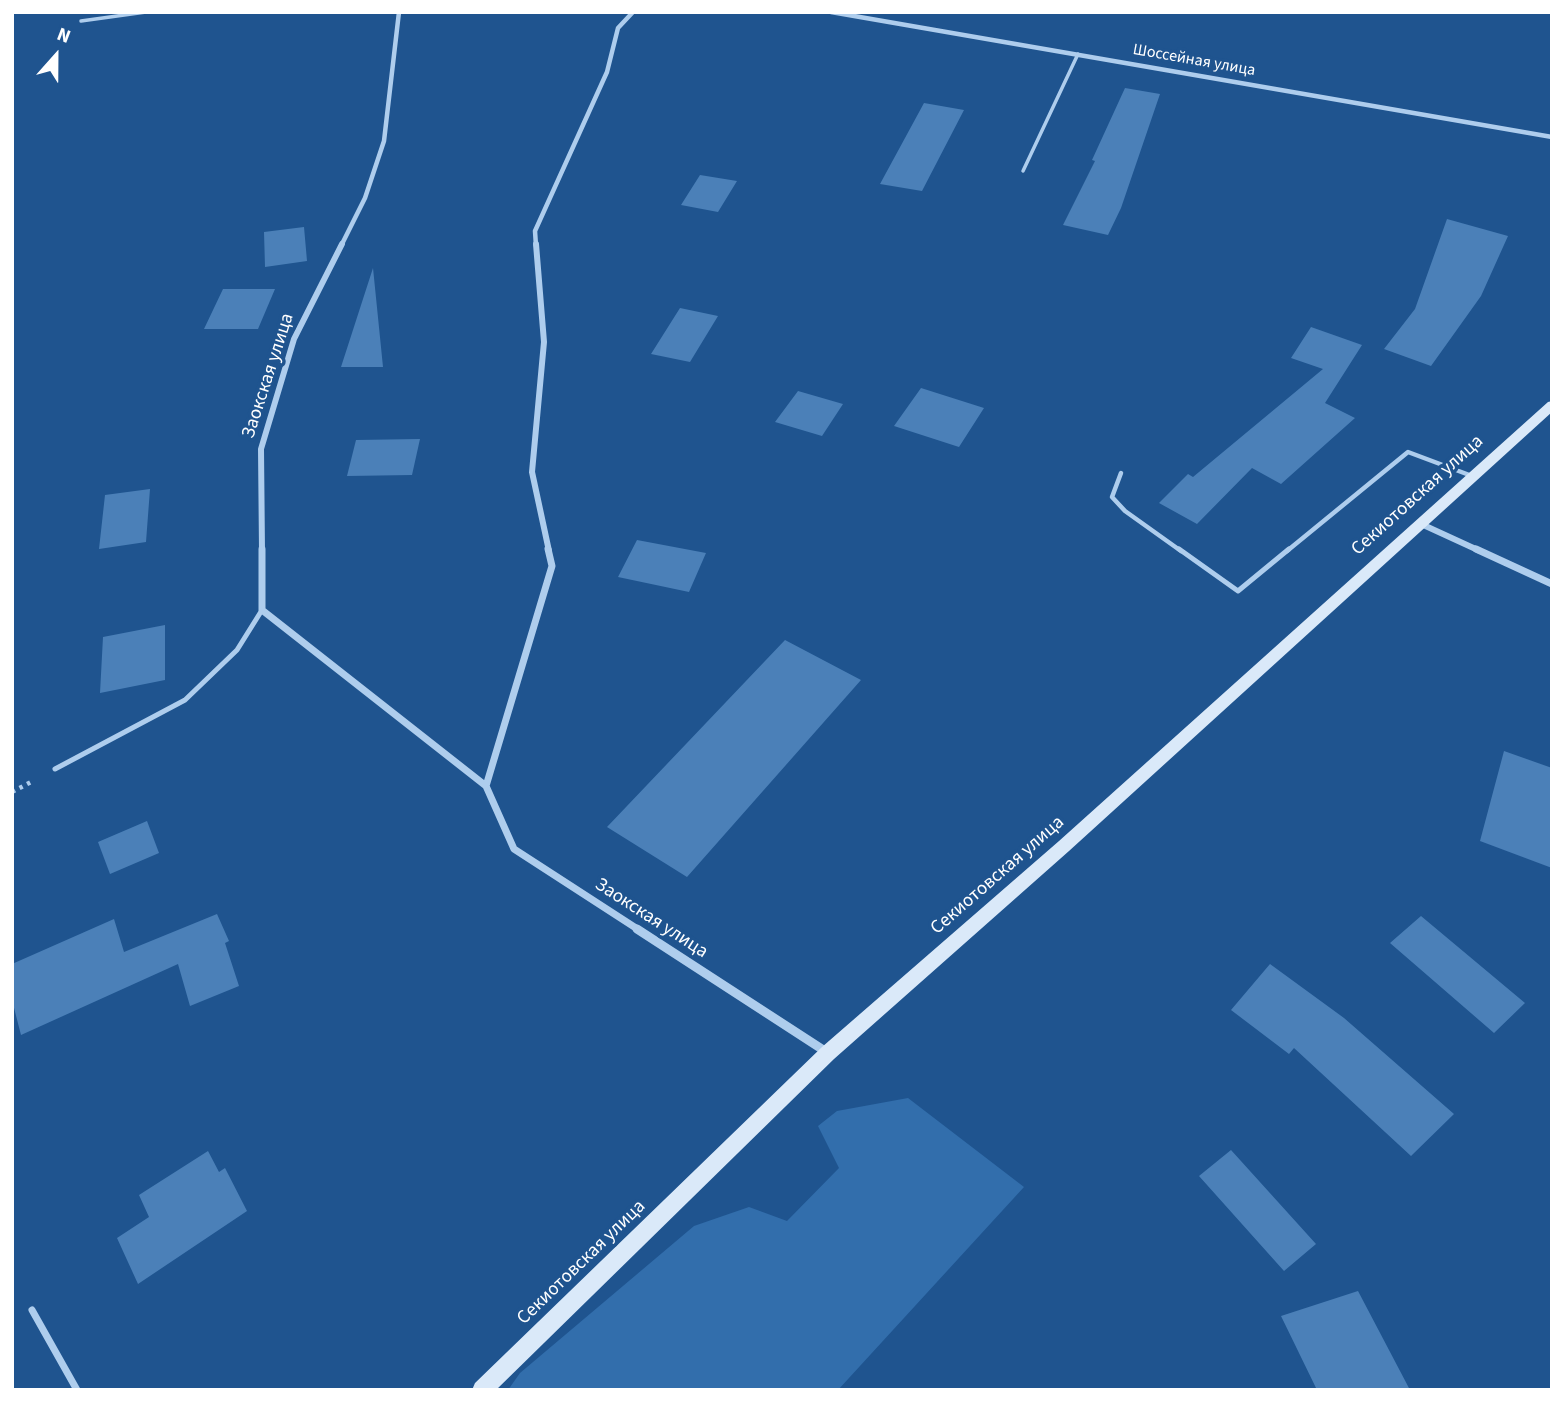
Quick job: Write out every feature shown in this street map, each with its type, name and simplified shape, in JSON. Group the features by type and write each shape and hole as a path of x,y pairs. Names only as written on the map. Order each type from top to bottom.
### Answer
{"main road":[{"name":"Секиотовская улица","path":"481,1390 828,1053 1072,839 1552,405"}],"street":[{"name":"Заокская улица","path":"399,12 384,141 365,198 294,339 261,449 262,610 486,786 514,849 828,1053"},
{"path":"486,786 552,566 532,472 544,342 535,231 607,72 618,28 633,12"},
{"name":"Шоссейная улица","path":"831,12 1497,125 1552,137"},
{"path":"1419,523 1552,584"}],"lane":[{"path":"81,21 146,12"},
{"path":"1023,171 1078,54"},
{"path":"1121,473 1112,497 1125,512 1238,591 1408,452 1472,476"},
{"path":"54,769 186,700 237,650 262,610"},
{"path":"32,1310 77,1390"}],"shaded area":[{"path":"908,1098 1024,1187 838,1390 508,1390 520,1373 694,1226 749,1207 787,1221 839,1168 818,1126 837,1111"}],"building":[{"path":"1125,88 1160,94 1121,208 1108,235 1063,225 1095,161 1092,160"},
{"path":"924,103 964,110 922,191 880,184"},
{"path":"700,175 737,181 718,212 681,205"},
{"path":"1447,219 1508,236 1481,296 1431,366 1384,349 1415,309"},
{"path":"304,227 307,261 265,267 264,232"},
{"path":"373,268 383,367 341,367"},
{"path":"223,289 275,289 258,329 204,329"},
{"path":"680,308 718,316 690,362 651,354"},
{"path":"1311,327 1362,345 1325,403 1355,418 1281,484 1252,468 1197,524 1159,503 1188,474 1193,477 1323,369 1291,358"},
{"path":"921,388 984,408 959,447 894,426"},
{"path":"798,391 843,404 822,436 775,422"},
{"path":"420,439 412,475 347,476 356,440"},
{"path":"150,489 146,542 99,549 105,495"},
{"path":"637,540 706,553 689,592 618,577"},
{"path":"165,625 165,680 100,693 103,637"},
{"path":"785,640 861,680 687,877 607,827"},
{"path":"1504,751 1552,768 1552,868 1480,841"},
{"path":"147,821 159,853 110,874 98,842"},
{"path":"217,914 229,941 225,943 239,986 190,1006 178,964 21,1035 12,1000 12,964 114,919 124,952"},
{"path":"1421,916 1525,1003 1494,1033 1390,943"},
{"path":"1270,964 1344,1018 1454,1114 1411,1156 1294,1048 1289,1054 1231,1010"},
{"path":"1231,1150 1316,1244 1284,1271 1199,1176"},
{"path":"208,1151 219,1172 225,1168 247,1211 138,1284 117,1238 149,1217 139,1195"},
{"path":"1358,1291 1410,1390 1317,1390 1281,1316"}]}
